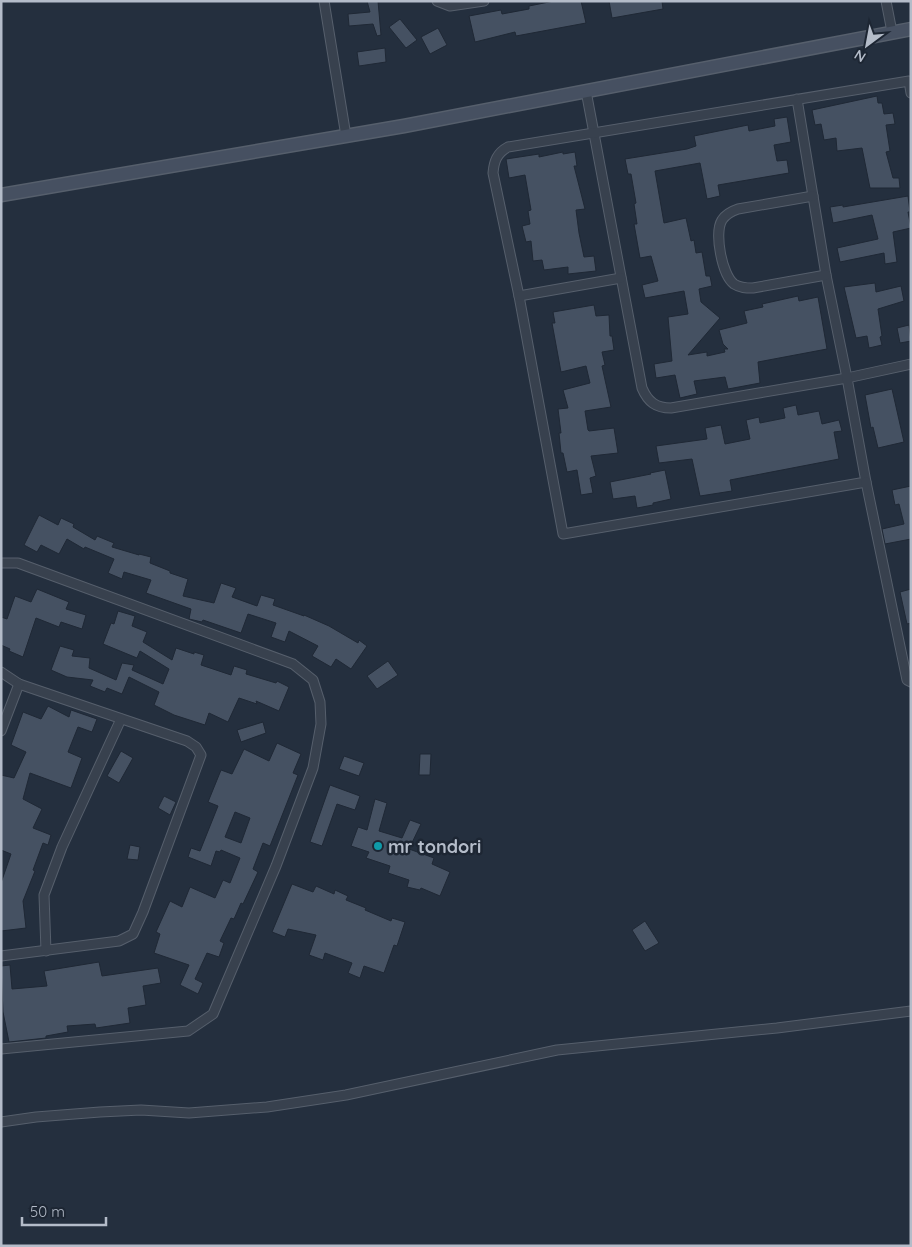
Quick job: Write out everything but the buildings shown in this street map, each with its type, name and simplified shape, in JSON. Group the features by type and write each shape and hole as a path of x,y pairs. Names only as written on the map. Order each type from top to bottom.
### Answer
{"street":[{"path":"324,1 346,136"},
{"path":"438,1 450,6 484,1"},
{"path":"886,1 892,32"},
{"path":"1,194 346,136 911,29"},
{"path":"866,482 563,534 519,296 493,173 496,158 501,150 508,147 910,80 911,92"},
{"path":"586,91 642,388 652,404 661,408 671,408 847,378 911,364"},
{"path":"797,99 826,275 866,482 907,680 911,682"},
{"path":"813,196 729,212 722,219 718,228 718,238 724,268 728,277 734,284 743,288 753,288 826,275"},
{"path":"519,296 622,278"},
{"path":"1,563 18,564 293,664 313,680 320,702 321,724 313,768 276,866 212,1014 188,1031 1,1049"},
{"path":"1,672 19,684 187,741 196,747 201,754 133,934 119,941 1,956"},
{"path":"1,731 19,684"},
{"path":"46,951 44,895 62,847 120,719"},
{"path":"1,1122 100,1112 142,1110 189,1113 267,1107 346,1095 557,1050 777,1028 911,1011"}],"place":[{"name":"mr tondori","path":"378,846"}]}
